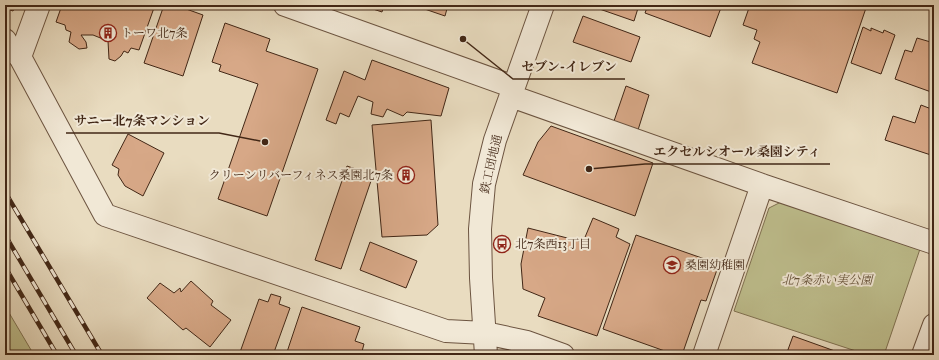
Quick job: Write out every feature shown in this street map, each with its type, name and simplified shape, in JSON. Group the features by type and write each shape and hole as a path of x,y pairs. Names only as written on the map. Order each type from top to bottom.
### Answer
{"street":[{"path":"20,57 39,5"},
{"path":"285,5 512,92 762,185 934,243"},
{"name":"鉄工団地通","path":"486,355 480,278 480,229 484,184 495,140 543,5"},
{"path":"5,40 9,48 20,57 105,215 446,331 485,334 527,342 563,355"},
{"path":"704,355 762,185"},
{"path":"923,355 934,325"}],"green space":[{"name":"北7条赤い実公園","path":"781,202 920,249 884,355 868,355 734,311 769,208"},
{"path":"5,306 34,355 7,355 5,352"}],"building":[{"path":"5,5 16,5 13,11 5,8"},
{"name":"トーワ北7条","path":"62,5 155,5 139,50 131,48 128,53 124,51 115,61 109,59 108,41 93,35 81,35 86,42 87,48 79,49 69,42 71,32 66,30 65,25 56,22"},
{"path":"164,5 175,5 203,15 183,76 144,63"},
{"path":"361,5 384,5 382,12"},
{"path":"413,5 448,5 445,16"},
{"path":"588,5 639,5 634,21"},
{"path":"648,5 722,5 710,37 645,13"},
{"path":"750,5 867,5 837,93 752,63 760,42 754,39 757,30 743,25"},
{"path":"583,16 640,37 631,62 573,42"},
{"path":"225,23 270,39 266,51 318,69 267,216 218,199 258,84 219,71 221,65 212,62"},
{"path":"863,27 871,31 871,28 883,33 884,30 895,35 881,74 851,63"},
{"path":"917,38 934,43 934,93 895,79 905,50 912,52"},
{"path":"372,60 449,88 441,116 407,112 403,116 387,109 383,117 371,114 373,102 358,96 349,117 340,113 336,124 326,120 344,71 365,80"},
{"path":"626,86 649,95 638,130 614,121"},
{"path":"921,105 934,110 934,156 885,140 893,116 915,123"},
{"name":"クリーンリバーフィネス桑園北7条","path":"431,120 438,225 427,235 382,237 372,125"},
{"path":"551,126 653,163 635,216 523,175 538,142"},
{"path":"128,134 164,153 143,196 125,186 118,175 119,169 112,165"},
{"path":"347,166 373,175 341,269 315,260"},
{"path":"593,218 619,229 616,237 630,244 597,336 538,316 545,298 523,289 521,264 528,228 583,242"},
{"path":"636,235 719,264 706,301 701,300 682,355 676,355 603,329"},
{"path":"370,242 417,261 406,288 360,270"},
{"path":"191,281 213,301 211,305 231,320 210,347 186,328 183,330 147,298 160,283 174,293 180,288 181,292"},
{"path":"271,294 281,297 279,304 290,308 273,355 239,355 259,299 268,302"},
{"path":"302,307 360,327 355,341 364,344 361,355 286,355"},
{"path":"793,336 846,355 786,355"}],"railway":[{"path":"5,192 102,355"},
{"path":"5,235 76,355"},
{"path":"5,267 57,355"}],"place":[{"name":"トーワ北7条","path":"108,33"},
{"name":"セブン-イレブン","path":"463,39"},
{"name":"サニー北7条マンション","path":"265,142"},
{"name":"エクセルシオール桑園シティ","path":"589,169"},
{"name":"クリーンリバーフィネス桑園北7条","path":"406,175"},
{"name":"北7条西13丁目","path":"502,244"},
{"name":"桑園幼稚園","path":"672,265"}]}
